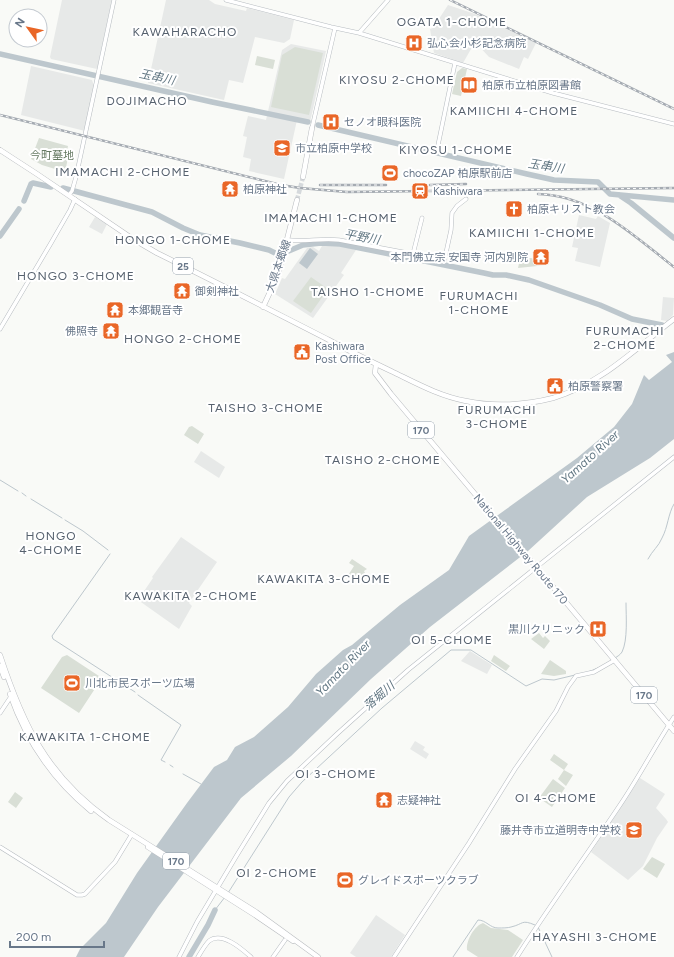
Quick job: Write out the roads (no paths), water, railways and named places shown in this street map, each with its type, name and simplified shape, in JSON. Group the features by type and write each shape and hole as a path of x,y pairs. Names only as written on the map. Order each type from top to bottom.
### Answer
{"highway":[{"path":"303,177 312,128"},
{"name":"25","path":"0,150 71,192 75,199 144,246 376,364 424,388 442,395 467,401 499,404 536,401 554,397 581,387 608,372 674,319"},
{"name":"大県本郷線","path":"263,307 278,275 297,200"},
{"name":"National Highway Route 170","path":"376,364 375,373 378,378 674,731"},
{"name":"170","path":"0,655 12,695"},
{"name":"170","path":"0,666 23,725 34,746 45,763 62,784 92,809 118,827 256,913 318,957"},
{"name":"170","path":"256,913 313,957"}],"street":[{"path":"71,192 114,0"},
{"path":"226,0 359,33 553,93 674,124"},
{"path":"359,33 388,0"},
{"path":"312,128 336,28"},
{"path":"437,150 455,63"},
{"path":"0,329 75,199"},
{"path":"288,240 339,240 413,254 444,262 451,230 452,213 457,206 466,199"},
{"path":"413,254 422,218"},
{"path":"179,957 216,888 270,803 287,781 408,670 674,457"},
{"path":"394,957 515,770 556,711 568,687 576,676 594,672 614,659"},
{"path":"0,713 12,695"},
{"path":"517,957 640,776 674,717"},
{"path":"0,847 77,895 82,895 85,894 115,862 133,836"},
{"path":"198,957 211,940 219,938 227,940 251,957"},
{"path":"273,957 285,940"}],"water":[{"path":"310,248 318,254 307,269 299,263"},
{"name":"Yamato River","path":"674,352 674,439 650,458 587,497 528,551 430,627 371,679 291,756 241,798 158,907 124,957 76,957 80,949 106,923 137,873 214,767 227,760 235,747 254,737 288,707 316,674 343,650 352,645 400,605 449,570 469,536 577,458 614,427 632,404 644,375 649,380 672,362 666,355"}],"waterway":[{"name":"玉串川","path":"0,54 308,122"},
{"name":"玉串川","path":"318,125 554,180 598,182 610,194 674,200"},
{"name":"平野川","path":"24,201 31,184 33,183 51,187"},
{"name":"平野川","path":"63,188 152,212 200,235 269,250 279,255 303,245 321,243 340,244 493,275 506,275 529,280 600,305 632,319 662,325"},
{"path":"619,195 674,238"},
{"name":"平野川","path":"0,236 19,209"},
{"path":"0,480 18,491"},
{"path":"22,493 26,496"},
{"path":"31,499 62,518"},
{"name":"落堀川","path":"648,559 661,541 674,504"},
{"path":"65,520 83,531 108,550"},
{"path":"110,554 52,636 53,639 135,692"},
{"name":"落堀川","path":"615,658 620,655 624,647 626,603"},
{"name":"落堀川","path":"228,893 289,797 302,782 382,708 451,650 471,650 526,686 542,679 554,680 575,675"},
{"name":"落堀川","path":"588,672 598,668"},
{"path":"138,695 181,725 161,760 165,762"},
{"path":"183,774 201,784"},
{"name":"落堀川","path":"215,910 225,897"},
{"name":"落堀川","path":"189,957 215,910"},
{"path":"453,957 478,920 481,920 495,928 510,927 525,922 535,925"},
{"path":"538,927 552,957"}],"tunnel":[{"path":"297,200 303,177"}],"railway":[{"path":"450,0 674,109"},
{"path":"0,115 281,185 300,188 347,192 674,188"},
{"path":"430,185 466,184"},
{"path":"320,185 386,185"},
{"path":"538,194 558,196 576,201 594,209 628,231 674,267"}],"place":[{"name":"弘心会小杉記念病院","path":"414,43"},
{"name":"柏原市立柏原図書館","path":"469,85"},
{"name":"セノオ眼科医院","path":"331,122"},
{"name":"市立柏原中学校","path":"282,148"},
{"name":"chocoZAP 柏原駅前店","path":"390,173"},
{"name":"柏原神社","path":"230,189"},
{"name":"Kashiwara","path":"420,191"},
{"name":"柏原キリスト教会","path":"514,209"},
{"name":"本門佛立宗 安国寺 河内別院","path":"541,257"},
{"name":"御剣神社","path":"182,291"},
{"name":"本郷観音寺","path":"115,310"},
{"name":"佛照寺","path":"111,331"},
{"name":"Kashiwara Post Office","path":"302,352"},
{"name":"柏原警察署","path":"555,386"},
{"name":"黒川クリニック","path":"598,629"},
{"name":"川北市民スポーツ広場","path":"72,683"},
{"name":"志疑神社","path":"384,800"},
{"name":"藤井寺市立道明寺中学校","path":"634,830"},
{"name":"グレイドスポーツクラブ","path":"345,880"}],"district":[{"name":"OGATA 1-CHOME","path":"452,22"},
{"name":"KAWAHARACHO","path":"185,32"},
{"name":"KIYOSU 2-CHOME","path":"397,80"},
{"name":"DOJIMACHO","path":"147,101"},
{"name":"KAMIICHI 4-CHOME","path":"514,111"},
{"name":"KIYOSU 1-CHOME","path":"456,150"},
{"name":"IMAMACHI 2-CHOME","path":"123,172"},
{"name":"IMAMACHI 1-CHOME","path":"331,218"},
{"name":"KAMIICHI 1-CHOME","path":"532,233"},
{"name":"HONGO 1-CHOME","path":"173,240"},
{"name":"HONGO 3-CHOME","path":"76,276"},
{"name":"TAISHO 1-CHOME","path":"368,292"},
{"name":"FURUMACHI 1-CHOME","path":"479,303"},
{"name":"FURUMACHI 2-CHOME","path":"625,338"},
{"name":"HONGO 2-CHOME","path":"183,339"},
{"name":"TAISHO 3-CHOME","path":"266,408"},
{"name":"FURUMACHI 3-CHOME","path":"497,417"},
{"name":"TAISHO 2-CHOME","path":"383,460"},
{"name":"HONGO 4-CHOME","path":"51,543"},
{"name":"KAWAKITA 3-CHOME","path":"324,579"},
{"name":"KAWAKITA 2-CHOME","path":"191,596"},
{"name":"OI 5-CHOME","path":"452,640"},
{"name":"KAWAKITA 1-CHOME","path":"85,737"},
{"name":"OI 3-CHOME","path":"336,774"},
{"name":"OI 4-CHOME","path":"556,798"},
{"name":"OI 2-CHOME","path":"277,873"},
{"name":"HAYASHI 3-CHOME","path":"595,937"}],"park label":[{"name":"今町墓地","path":"52,155"}]}
